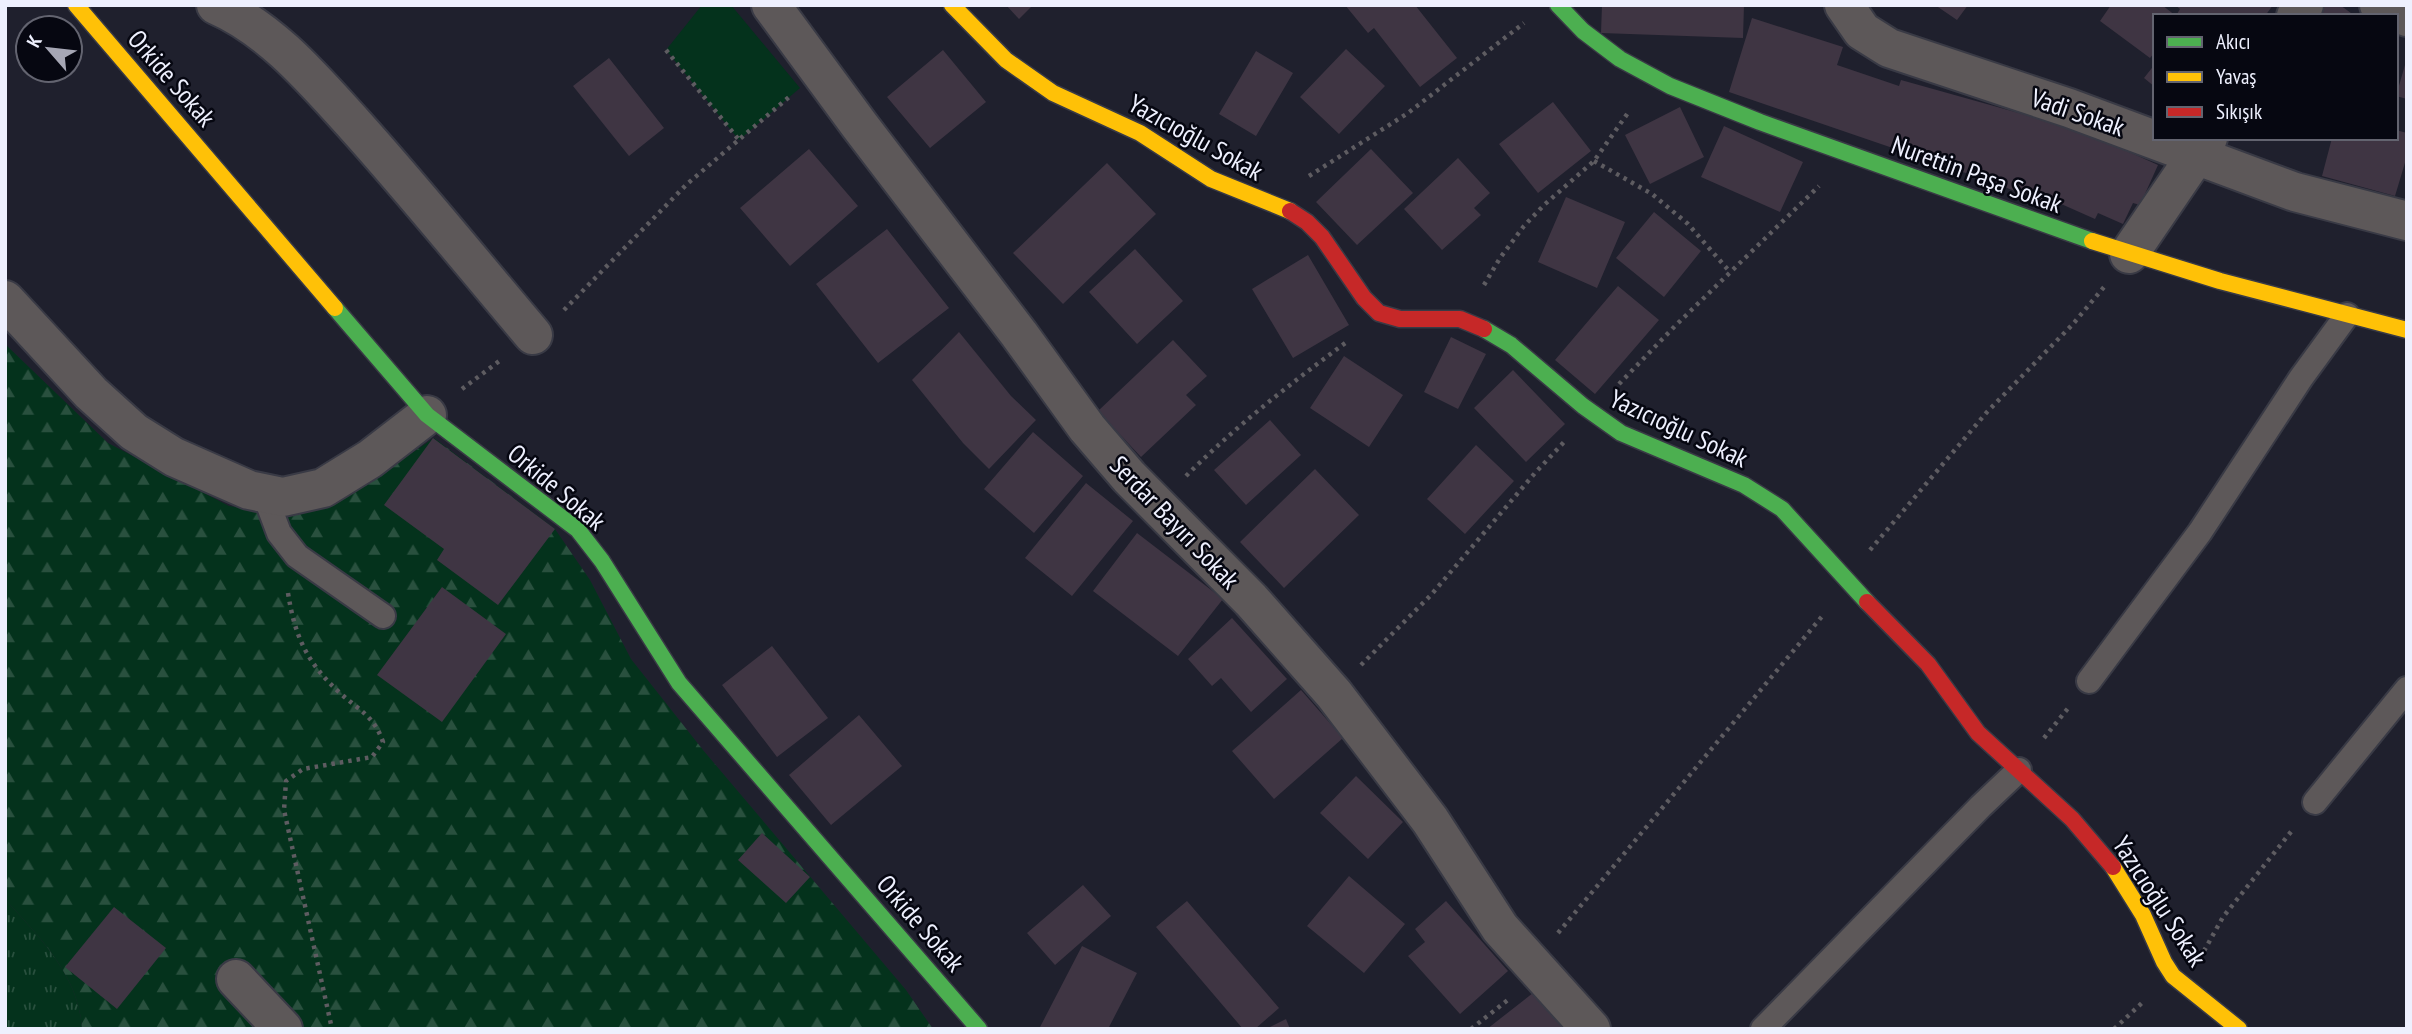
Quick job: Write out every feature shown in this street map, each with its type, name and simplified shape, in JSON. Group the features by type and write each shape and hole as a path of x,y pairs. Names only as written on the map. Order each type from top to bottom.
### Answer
{"street":[{"name":"Orkide Sokak","path":"76,5 427,415 578,530 602,561 679,683 979,1029"},
{"path":"216,5 267,36 311,77 382,155 533,335"},
{"name":"Serdar Bayırı Sokak","path":"771,5 1087,428 1129,477 1251,600 1334,694 1430,820 1500,928 1591,1029"},
{"name":"Yazıcıoğlu Sokak","path":"952,5 969,26 1038,83 1069,101 1120,122 1154,141 1206,177 1295,214 1312,226 1329,246 1367,304 1383,316 1401,319 1463,319 1488,330 1512,346 1591,414 1620,432 1720,473 1782,509 1847,582 1932,668 1977,731 2078,824 2104,855 2145,917 2161,958 2172,975 2239,1029"},
{"name":"Nurettin Paşa Sokak","path":"1558,5 1583,31 1620,59 1653,78 1759,122 2129,254 2347,316 2407,330"},
{"name":"Vadi Sokak","path":"1844,5 1862,31 1889,48 2069,108 2153,133"},
{"path":"2379,5 2407,17"},
{"name":"Vadi Sokak","path":"2178,140 2202,147 2294,192 2407,220"},
{"path":"2129,254 2202,147"},
{"path":"5,300 91,393 134,432 174,457 249,490 283,497 323,488 370,459 427,415"},
{"path":"236,979 282,1029"}],"lane":[{"path":"2089,681 2200,531 2301,378 2347,316"},
{"path":"264,493 279,533 298,556 383,616"},
{"path":"2315,802 2407,689"},
{"path":"1763,1029 2019,770"}],"path":[{"path":"1267,202 1408,113 1525,22"},
{"path":"666,50 739,140"},
{"path":"427,415 560,313 687,184 820,71"},
{"path":"1463,319 1500,258 1524,226 1594,162 1653,78"},
{"path":"1334,694 1431,595 1535,473 1675,326 1852,155"},
{"path":"1594,162 1652,194 1688,224 1730,271"},
{"path":"1471,1029 1535,969 1987,412 2073,324 2129,254"},
{"path":"1157,505 1208,454 1283,389 1383,316"},
{"path":"279,533 292,619 303,649 340,693 377,727 383,743 372,757 303,769 286,781 284,810 332,1029"},
{"path":"2019,770 2089,681"},
{"path":"2167,967 2202,957 2223,917 2315,802"}],"green space":[{"path":"702,5 731,5 800,88 739,140 666,50"},
{"path":"5,344 108,443 229,506 291,516 375,478 434,438 555,529 590,580 631,659 703,750 906,990 933,1029 82,1029 79,1009 65,974 44,943 5,899"},
{"path":"5,899 44,943 65,974 79,1009 82,1029 5,1029"}],"building":[{"path":"1006,5 1033,5 1019,19"},
{"path":"1345,5 1415,5 1457,58 1420,87 1374,28 1368,33"},
{"path":"1602,5 1744,5 1743,38 1601,33"},
{"path":"1935,5 1968,5 1957,20"},
{"path":"2111,5 2162,5 2173,14 2153,14 2153,54 2150,58 2100,21"},
{"path":"2175,5 2273,5 2266,14 2177,14 2180,9"},
{"path":"2324,5 2340,5 2352,14 2317,14"},
{"path":"1752,18 1843,47 1837,65 1899,86 1901,80 2083,131 2158,165 2140,205 2133,203 2123,224 2098,213 2095,219 2059,203 2057,208 1992,182 1729,92"},
{"path":"1346,49 1385,86 1339,134 1300,97"},
{"path":"943,50 986,102 930,148 887,97"},
{"path":"1256,51 1293,73 1256,136 1219,114"},
{"path":"609,58 664,128 629,156 573,86"},
{"path":"2407,58 2407,99 2398,97"},
{"path":"2153,67 2153,85 2144,78"},
{"path":"1553,102 1591,151 1538,193 1499,144"},
{"path":"1680,107 1704,157 1650,184 1625,135"},
{"path":"1724,126 1803,162 1780,212 1701,177"},
{"path":"2398,131 2407,133 2407,156 2395,196 2322,176 2331,140 2398,140"},
{"path":"809,149 858,206 790,266 740,208"},
{"path":"1371,149 1413,193 1357,245 1316,202"},
{"path":"1458,158 1490,193 1474,208 1481,215 1442,250 1404,209"},
{"path":"1107,163 1156,214 1063,304 1013,253"},
{"path":"1566,197 1625,222 1597,288 1538,262"},
{"path":"1654,212 1701,251 1664,297 1616,258"},
{"path":"887,229 949,308 878,363 816,284"},
{"path":"1135,249 1183,301 1137,344 1089,292"},
{"path":"1308,255 1349,325 1293,358 1252,289"},
{"path":"1618,286 1659,320 1595,394 1555,360"},
{"path":"959,332 1011,396 1036,420 989,469 963,443 912,380"},
{"path":"1451,337 1486,354 1458,409 1424,392"},
{"path":"1173,340 1207,376 1186,395 1196,405 1141,457 1098,411"},
{"path":"1344,356 1403,395 1369,447 1310,408"},
{"path":"1513,370 1565,424 1526,462 1474,408"},
{"path":"1270,420 1301,455 1246,505 1214,470"},
{"path":"1033,432 1083,476 1034,533 984,489"},
{"path":"433,438 555,529 498,605 437,560 444,549 384,505"},
{"path":"1476,445 1514,481 1465,534 1427,499"},
{"path":"1315,469 1359,515 1284,588 1240,542"},
{"path":"1086,483 1133,521 1072,596 1025,558"},
{"path":"1137,533 1223,599 1178,656 1093,591"},
{"path":"442,587 506,634 442,722 377,675"},
{"path":"1232,618 1287,679 1251,712 1221,678 1212,686 1188,659"},
{"path":"772,646 828,718 777,757 722,685"},
{"path":"1301,690 1343,738 1274,799 1232,751"},
{"path":"859,715 902,766 831,825 789,775"},
{"path":"1356,776 1403,822 1368,859 1320,813"},
{"path":"762,833 810,877 786,903 738,860"},
{"path":"1349,876 1405,924 1364,973 1307,926"},
{"path":"1083,885 1111,916 1055,965 1027,933"},
{"path":"1187,901 1279,1008 1255,1029 1243,1029 1156,927"},
{"path":"1446,901 1508,971 1460,1014 1408,956 1425,942 1415,929"},
{"path":"114,907 166,948 117,1009 65,967"},
{"path":"1082,946 1137,973 1108,1029 1039,1029"},
{"path":"1538,989 1571,1029 1487,1029"},
{"path":"1286,1019 1290,1029 1266,1029"}],"traffic: fast":[{"path":"1558,5 1583,31 1620,59 1670,86 1760,122 2092,241"},
{"path":"335,308 427,415 578,530 602,561 679,683 979,1029"},
{"path":"1484,329 1511,345 1583,406 1621,433 1744,485 1782,509 1867,602"}],"traffic: slow":[{"path":"76,5 335,308"},
{"path":"952,5 1006,60 1053,93 1140,133 1211,179 1290,211"},
{"path":"2092,241 2220,281 2407,330"},
{"path":"2113,867 2143,915 2173,976 2239,1029"}],"traffic: jam":[{"path":"1290,211 1307,222 1322,237 1364,298 1379,313 1400,319 1460,319 1484,329"},
{"path":"1867,602 1928,664 1978,733 2072,819 2113,867"}]}
